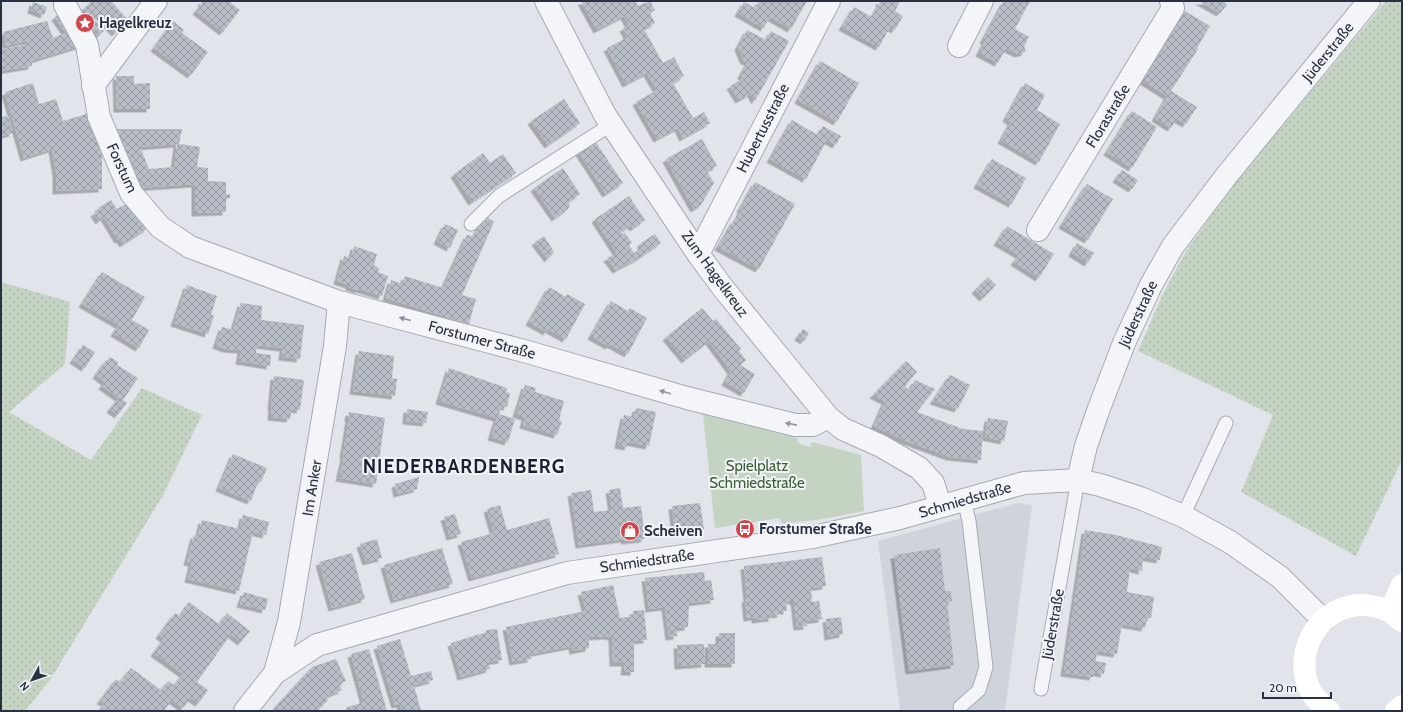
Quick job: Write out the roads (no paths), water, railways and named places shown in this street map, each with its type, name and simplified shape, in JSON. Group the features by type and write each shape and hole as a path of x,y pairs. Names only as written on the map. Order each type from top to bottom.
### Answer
{"main road":[{"path":"1329,711 1318,702 1308,686 1304,669 1305,651 1311,634 1323,620 1338,610 1355,605 1373,606 1396,616 1402,585"},
{"path":"1396,711 1402,706"}],"street":[{"path":"93,86 156,1"},
{"name":"Zum Hagelkreuz","path":"546,1 605,115 698,254 723,288 828,417"},
{"name":"Hubertusstraße","path":"698,254 829,1"},
{"path":"959,46 982,1"},
{"name":"Florastraße","path":"1038,230 1173,8 1171,1"},
{"name":"Jüderstraße","path":"1078,480 1086,446 1124,344 1151,285 1173,246 1227,175 1369,1"},
{"name":"Forstum","path":"66,5 87,45 99,116 131,193 160,227 190,247 339,302"},
{"name":"Forstumer Straße","path":"339,302 524,351 687,398 795,425 813,426 828,417"},
{"name":"Im Anker","path":"275,673 290,622 335,346 339,302"},
{"path":"828,417 843,429 880,446 919,468 934,483 940,506"},
{"path":"1078,480 1140,498 1182,516 1230,542 1280,577 1323,620"},
{"name":"Schmiedstraße","path":"245,711 275,673 317,645 567,573 813,537 900,518 1024,483 1078,480"}],"lane":[{"path":"471,224 499,196 612,124"},
{"path":"1182,516 1226,422"},
{"name":"Jüderstraße","path":"1041,689 1078,480"},
{"path":"960,707 979,690 986,667 968,521 964,500"}],"place":[{"name":"Hagelkreuz","path":"85,23"},
{"name":"Forstumer Straße","path":"745,529"},
{"name":"Scheiven","path":"630,531"}],"district":[{"name":"NIEDERBARDENBERG","path":"464,466"}],"park label":[{"name":"Spielplatz Schmiedstraße","path":"757,474"}]}
